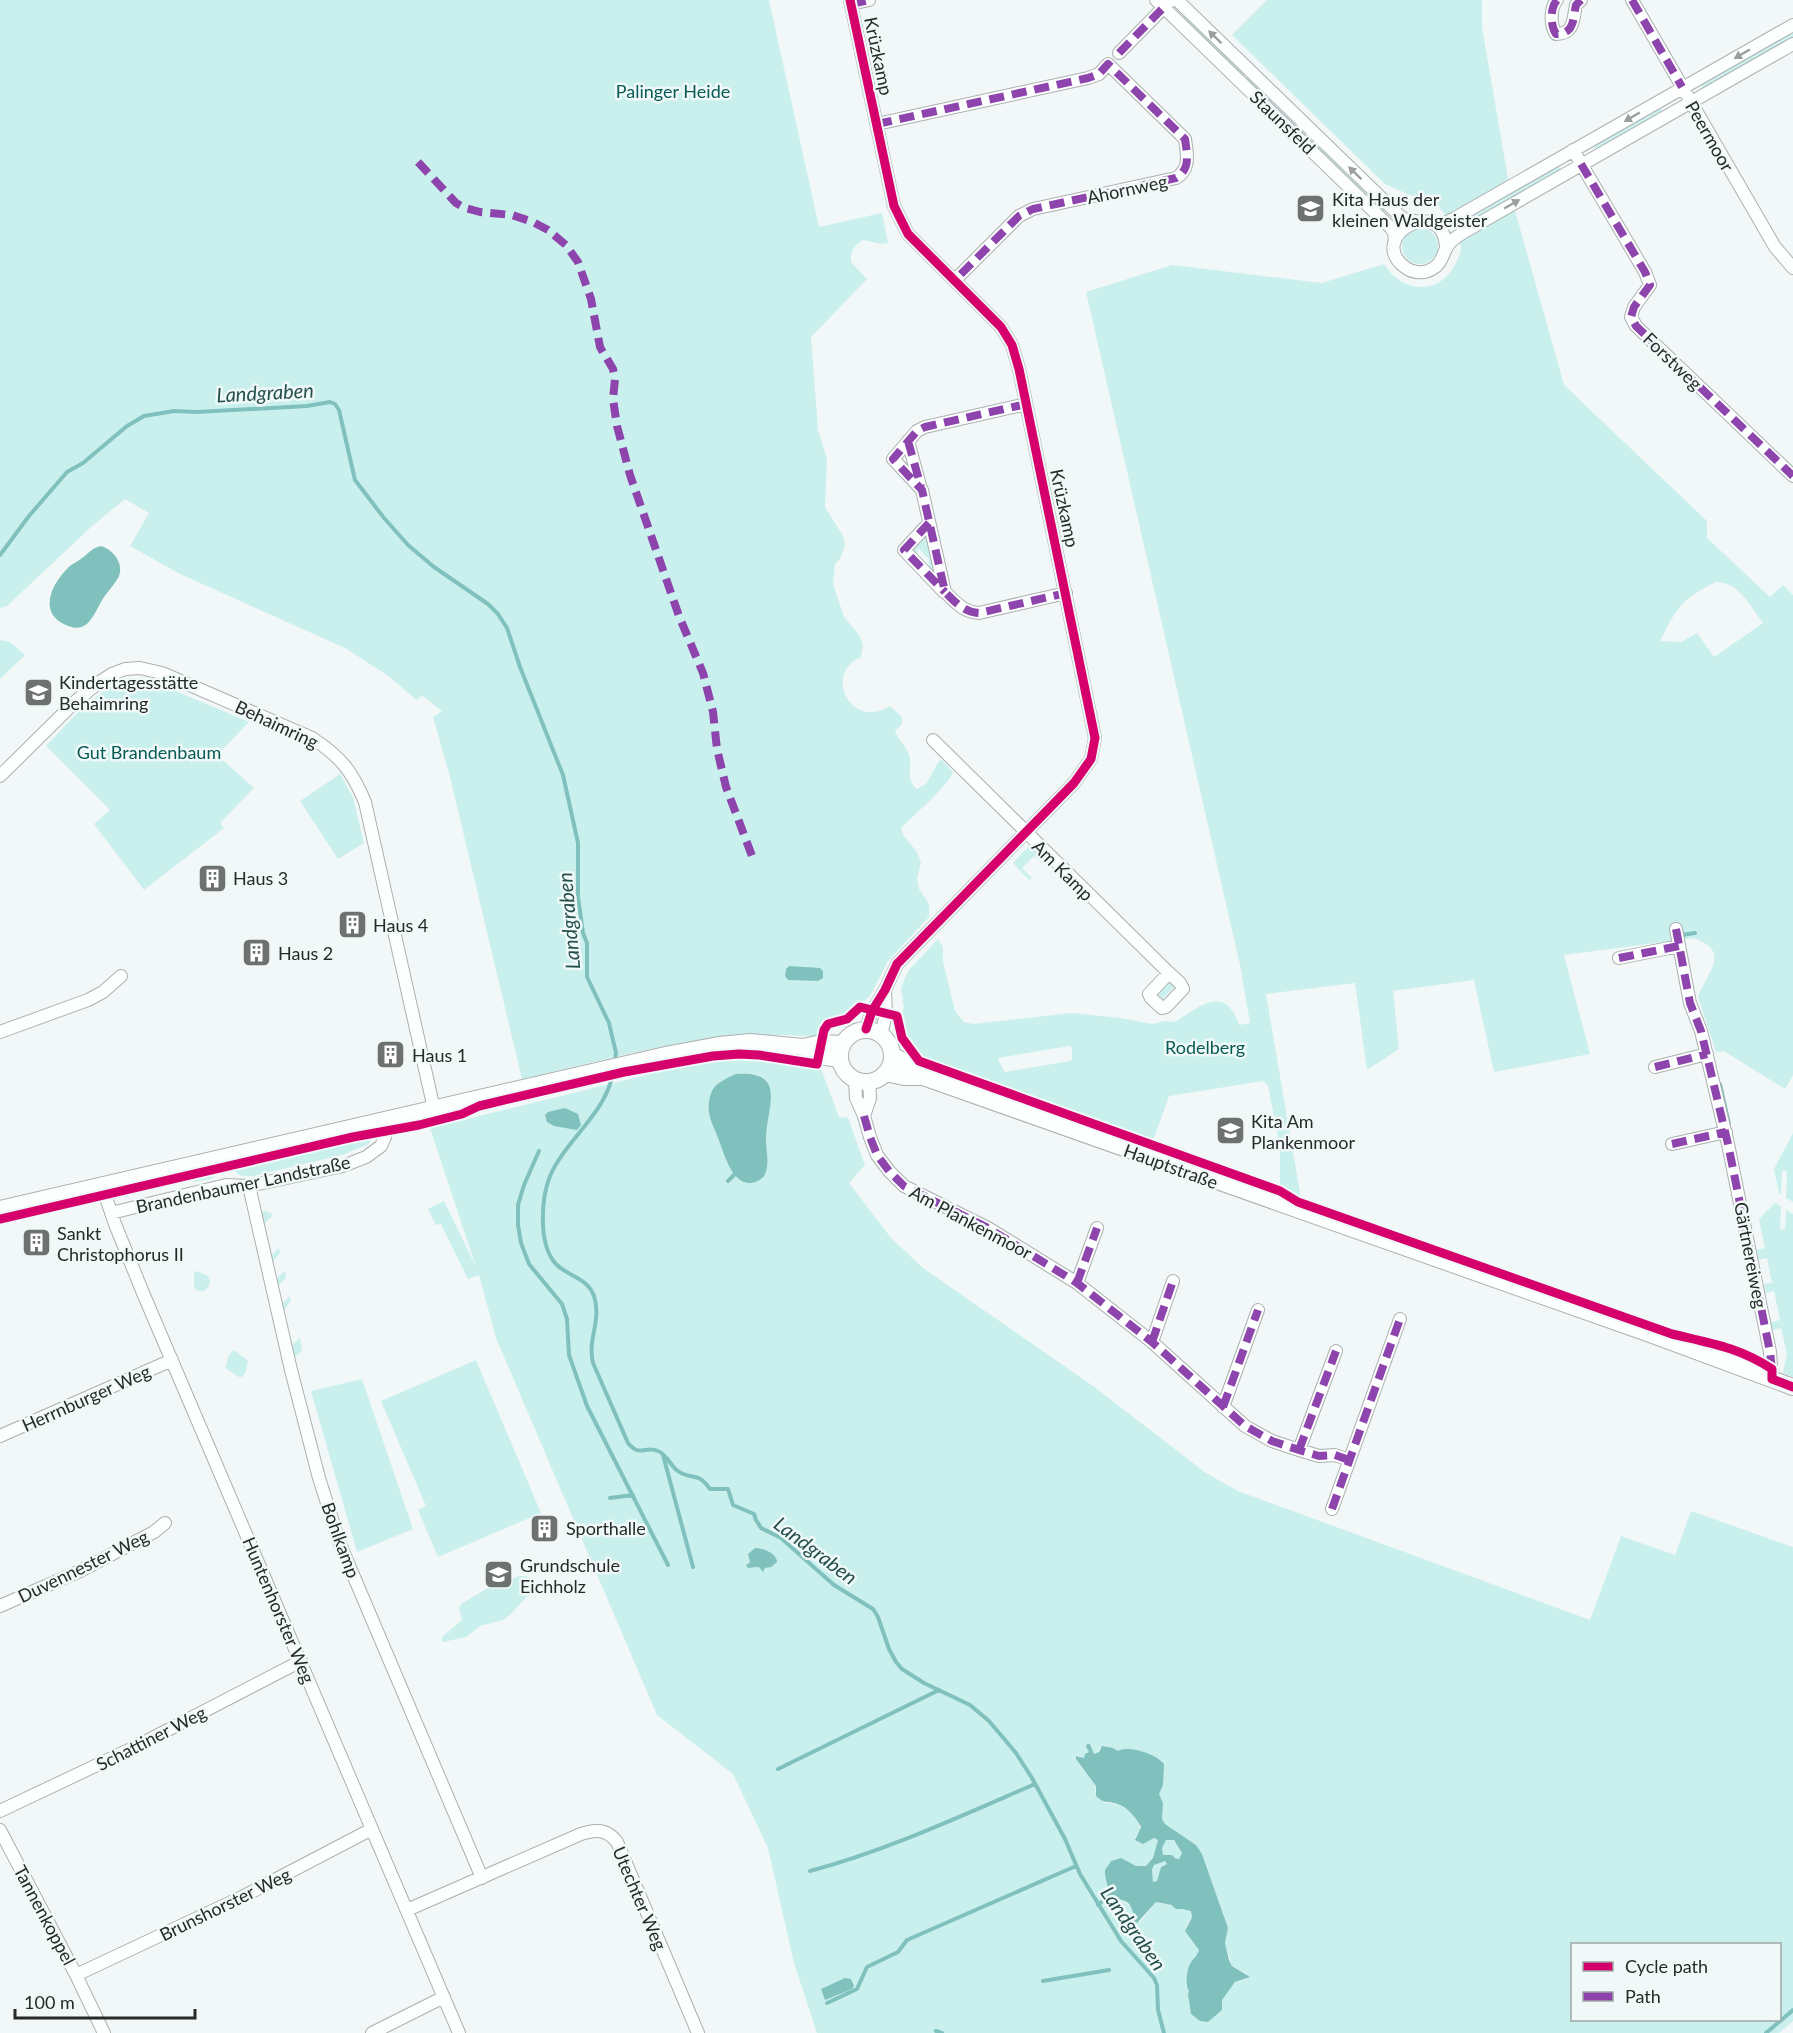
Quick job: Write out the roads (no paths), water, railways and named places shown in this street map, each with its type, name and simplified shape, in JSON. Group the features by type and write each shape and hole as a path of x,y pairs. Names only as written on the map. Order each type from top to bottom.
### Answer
{"main road":[{"path":"874,1032 852,1033 841,1051 845,1072 862,1081 879,1078 890,1065 892,1055"},
{"name":"Hauptstraße","path":"874,1032 889,1044 892,1055 909,1064 923,1077"},
{"name":"Brandenbaumer Landstraße","path":"0,1209 620,1065 719,1045 750,1042 803,1047 821,1043 841,1051"},
{"name":"Hauptstraße","path":"885,1073 904,1077 923,1077 1793,1387"}],"street":[{"path":"851,2 869,0"},
{"name":"Staunsfeld","path":"1177,0 1400,216 1406,220 1416,221"},
{"path":"1557,0 1552,10 1553,30 1556,34 1570,28 1575,22 1576,5 1581,0"},
{"name":"Peermoor","path":"1632,0 1775,247 1793,268"},
{"name":"Krüzkamp","path":"851,2 894,206 902,225 908,234 988,313 1008,336 1019,369 1094,727 1095,746 1086,769 897,964 885,990 886,1014 874,1032"},
{"path":"877,123 1099,74 1164,2"},
{"name":"Staunsfeld","path":"1164,2 1390,226 1394,232 1395,241"},
{"path":"1793,25 1455,218 1445,223 1433,224 1416,221 1402,229 1395,241 1395,253 1400,262 1414,272 1432,269 1440,262 1446,248 1464,232 1793,44"},
{"name":"Ahornweg","path":"955,280 1019,216 1033,209 1176,178 1183,174 1187,159 1185,139 1113,59"},
{"path":"1572,150 1581,164"},
{"name":"Forstweg","path":"1581,164 1645,272 1650,285 1634,308 1631,317 1636,326 1793,476"},
{"path":"1433,224 1442,233 1446,248"},
{"path":"922,490 893,459 917,431 925,427 1026,404"},
{"path":"908,441 922,490 945,592"},
{"path":"929,523 904,550 965,610 979,613 1066,593"},
{"name":"Behaimring","path":"0,776 87,691 111,674 125,669 140,668 162,673 312,738 331,750 345,763 356,779 365,802 434,1109"},
{"name":"Am Kamp","path":"933,740 1169,973"},
{"name":"Gärtnereiweg","path":"1676,929 1690,1003 1701,1031 1726,1132 1770,1352 1772,1379"},
{"path":"1619,957 1679,946"},
{"path":"0,1032 88,1000 103,992 121,976"},
{"path":"1655,1066 1707,1054"},
{"name":"Am Plankenmoor","path":"862,1081 856,1098 877,1155 904,1186 988,1228 1077,1283 1152,1342 1223,1407 1259,1435 1319,1456 1335,1455 1349,1460"},
{"name":"Brandenbaumer Landstraße","path":"111,1213 226,1185 249,1186 343,1166 366,1157 384,1142 382,1121"},
{"path":"1672,1144 1726,1132"},
{"name":"Huntenhorster Weg","path":"102,1186 172,1360 459,2033"},
{"name":"Bohlkamp","path":"249,1186 291,1370 333,1522 356,1584 483,1878"},
{"path":"1077,1283 1096,1228"},
{"path":"1152,1342 1173,1281"},
{"path":"1223,1407 1258,1310"},
{"path":"1332,1509 1400,1319"},
{"path":"1299,1450 1336,1351"},
{"name":"Herrnburger Weg","path":"0,1436 172,1360"},
{"name":"Duvennester Weg","path":"0,1606 80,1571 154,1532 165,1523"},
{"name":"Schattiner Weg","path":"0,1811 135,1747 301,1661"},
{"name":"Brunshorster Weg","path":"76,1975 242,1897 372,1829"},
{"name":"Tannenkoppel","path":"0,1830 104,2033"},
{"name":"Utechter Weg","path":"407,1910 591,1830 598,1830 613,1836 698,2033"},
{"path":"372,2033 444,1998"}],"water":[{"path":"101,546 114,554 117,559 120,568 118,578 90,621 74,628 66,625 57,620 52,613 50,599 52,591 69,567 93,549"},
{"path":"789,966 820,968 823,971 823,978 818,981 788,980 785,976"},
{"path":"736,1074 751,1074 762,1078 768,1083 770,1091 771,1100 766,1135 767,1166 763,1177 752,1183 739,1179 729,1166 709,1112 709,1100 713,1089 720,1082"},
{"path":"565,1108 578,1114 581,1125 577,1130 554,1126 547,1122 545,1115 548,1112"},
{"path":"755,1548 772,1554 777,1562 765,1568 763,1572 759,1567 748,1568 746,1565 750,1562 748,1554"},
{"path":"1090,1744 1094,1754 1099,1752 1102,1746 1118,1751 1129,1749 1142,1751 1164,1764 1163,1785 1159,1794 1163,1803 1162,1819 1165,1824 1196,1845 1202,1854 1228,1928 1225,1943 1229,1960 1232,1966 1250,1977 1235,1982 1222,2000 1222,2010 1208,2022 1200,2021 1191,2014 1187,1973 1189,1965 1199,1950 1185,1931 1192,1917 1191,1911 1156,1902 1137,1923 1134,1922 1128,1902 1106,1898 1108,1889 1105,1870 1111,1861 1121,1858 1136,1866 1146,1866 1153,1858 1158,1840 1154,1838 1143,1844 1135,1840 1141,1827 1131,1813 1121,1805 1104,1801 1096,1796 1096,1786 1076,1759 1076,1756 1084,1758 1089,1752 1086,1747","holes":["1166,1840 1174,1840 1182,1853 1179,1859 1172,1855 1163,1855 1162,1848","1165,1861 1167,1864 1161,1867 1157,1881 1153,1882 1154,1865"]},
{"path":"845,1978 851,1979 854,1986 852,1989 825,2000 821,1989"}],"waterway":[{"name":"Landgraben","path":"0,555 29,516 67,472 83,463 127,426 144,416 174,411 197,412 307,406 330,402 335,404 339,410 355,480 384,518 408,545 434,567 488,604 507,628 563,775 578,843 578,897 583,933 587,943 587,977 609,1023 616,1053 615,1061"},
{"path":"1681,935 1695,933"},
{"name":"Landgraben","path":"613,1071 610,1086 603,1100 550,1176 543,1209 543,1222 550,1256 561,1268 587,1285 594,1296 596,1314 592,1346 593,1363 628,1443 639,1451 650,1449 661,1453 678,1471 698,1478 710,1489 728,1489 733,1505 754,1514 761,1528 781,1538 834,1585 873,1609 889,1649 902,1669 924,1683 970,1705 989,1721 1016,1753 1032,1778 1065,1839 1080,1874 1121,1941 1154,1978 1164,2033"},
{"path":"1720,1084 1729,1124"},
{"path":"539,1151 518,1205 521,1243 529,1264 562,1304 567,1319 569,1355 587,1406 668,1565"},
{"path":"728,1181 735,1174"},
{"path":"663,1455 693,1567"},
{"path":"610,1498 633,1495"},
{"path":"778,1769 939,1690"},
{"path":"810,1871 896,1843 1035,1784"},
{"path":"827,2003 857,1989 867,1967 898,1952 907,1940 1076,1866"},
{"path":"1098,1905 1106,1898"},
{"path":"1043,1981 1109,1970"},
{"path":"1781,2020 1793,2010"},
{"path":"1766,2033 1780,2021"},
{"path":"936,2031 942,2033"}],"place":[{"name":"Kita Haus der kleinen Waldgeister","path":"1311,209"},
{"name":"Kindertagesstätte Behaimring","path":"38,692"},
{"name":"Haus 3","path":"212,878"},
{"name":"Haus 4","path":"352,925"},
{"name":"Haus 2","path":"257,953"},
{"name":"Haus 1","path":"391,1055"},
{"name":"Kita Am Plankenmoor","path":"1230,1131"},
{"name":"Sankt Christophorus II","path":"36,1243"},
{"name":"Sporthalle","path":"545,1528"},
{"name":"Grundschule Eichholz","path":"499,1575"}],"park label":[{"name":"Palinger Heide","path":"673,91"},
{"name":"Gut Brandenbaum","path":"149,752"},
{"name":"Rodelberg","path":"1205,1047"}]}
